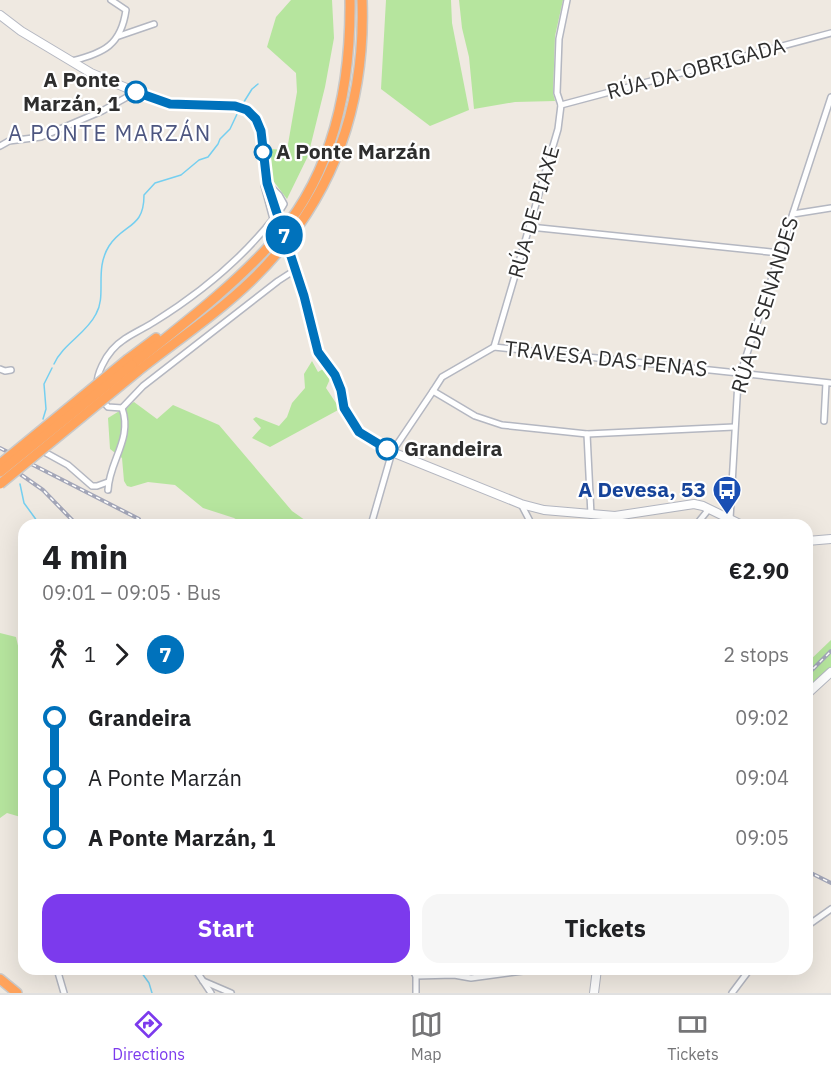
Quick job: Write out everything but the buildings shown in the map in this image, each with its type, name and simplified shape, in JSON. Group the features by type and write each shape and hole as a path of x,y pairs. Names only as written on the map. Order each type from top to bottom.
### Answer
{"highway":[{"path":"0,474 219,294 271,245 317,175 339,115 346,77 350,0"},
{"path":"0,464 250,281 302,222 338,155 351,118 361,53 362,0"},
{"path":"0,484 133,365"},
{"path":"0,979 17,993"},
{"path":"0,984 10,993"}],"street":[{"path":"72,61 91,57 105,49 124,28 126,10 111,0"},
{"name":"RÚA DE PIAXE","path":"494,347 558,129 561,105 558,93 559,39 567,0"},
{"path":"0,15 21,31 91,73 136,92 170,104 235,106 247,110 256,119 261,131 267,183 304,296 316,346 335,375 341,390 344,408 359,432 392,452 521,504 544,510 591,515 620,515 686,504 699,505 729,519"},
{"path":"118,37 154,24"},
{"name":"RÚA DA OBRIGADA","path":"561,105 831,33"},
{"path":"0,146 9,141 41,137 102,111 136,92"},
{"name":"RÚA DE SENANDES","path":"729,519 736,392 831,97"},
{"path":"122,408 108,407 99,397 97,380 112,350 131,335 154,323 214,279 261,236 284,204 267,183"},
{"path":"267,183 264,185 273,219"},
{"path":"793,214 831,208"},
{"path":"530,227 780,253"},
{"path":"122,408 143,386 294,269"},
{"path":"373,519 392,452 442,377 494,347"},
{"name":"TRAVESA DAS PENAS","path":"494,347 829,383 824,421"},
{"path":"0,369 11,370"},
{"path":"433,391 475,416 502,425 587,434 734,427"},
{"path":"108,490 108,482 123,443 122,408"},
{"path":"587,434 591,515"},
{"path":"0,474 39,449 68,465 92,486 108,482"},
{"path":"521,504 529,519"},
{"path":"701,519 709,509"},
{"path":"813,540 831,539"},
{"path":"813,688 831,672"},
{"path":"813,922 831,909"},
{"path":"59,975 64,993"},
{"path":"199,975 211,993"},
{"path":"416,993 416,976 454,975 471,978 493,975"},
{"path":"594,993 596,975"},
{"path":"732,993 746,975"},
{"path":"203,981 231,993"}],"green space":[{"path":"291,0 332,0 334,38 308,156 287,199 271,178 270,149 287,150 297,92 296,73 267,47 276,17"},
{"path":"386,0 451,0 452,23 469,110 430,126 381,89"},
{"path":"459,0 563,0 555,36 553,93 555,101 515,102 474,109 469,57 462,28"},
{"path":"312,361 318,372 323,369 330,379 326,388 340,409 270,447 252,438 261,428 253,419 256,417 279,426 287,417 292,403 305,388 304,374"},
{"path":"134,402 157,419 173,405 219,425 292,511 303,519 236,519 203,508 175,485 148,482 127,486 124,481 122,458 110,449 108,418"},
{"path":"0,633 16,637 18,646 18,816 7,813 0,818"},
{"path":"831,640 831,667 813,684 813,657"}],"waterway":[{"path":"242,105 258,84"},
{"path":"54,364 96,314 101,299 101,273 105,255 115,239 141,214 144,195 155,183 181,175 199,160 208,157 230,129 238,112"},
{"path":"43,419 46,409 44,384 52,368"},
{"path":"20,484 24,503 36,519"},
{"path":"143,975 152,993"}],"railway":[{"path":"0,448 139,519"},
{"path":"0,460 43,490 71,519"},
{"path":"813,669 831,651"},
{"path":"813,874 831,883"}],"bus line":[{"name":"7","path":"136,92 170,104 235,106 247,110 256,119 261,131 267,183 304,296 318,352 335,375 341,390 344,408 359,432 387,449"}],"place":[{"name":"A Ponte Marzán, 1","path":"136,92"},
{"name":"A Ponte Marzán","path":"263,152"},
{"name":"Grandeira","path":"387,449"},
{"name":"A Devesa, 53","path":"727,516"}],"district":[{"name":"A PONTE MARZÁN","path":"110,133"}]}
